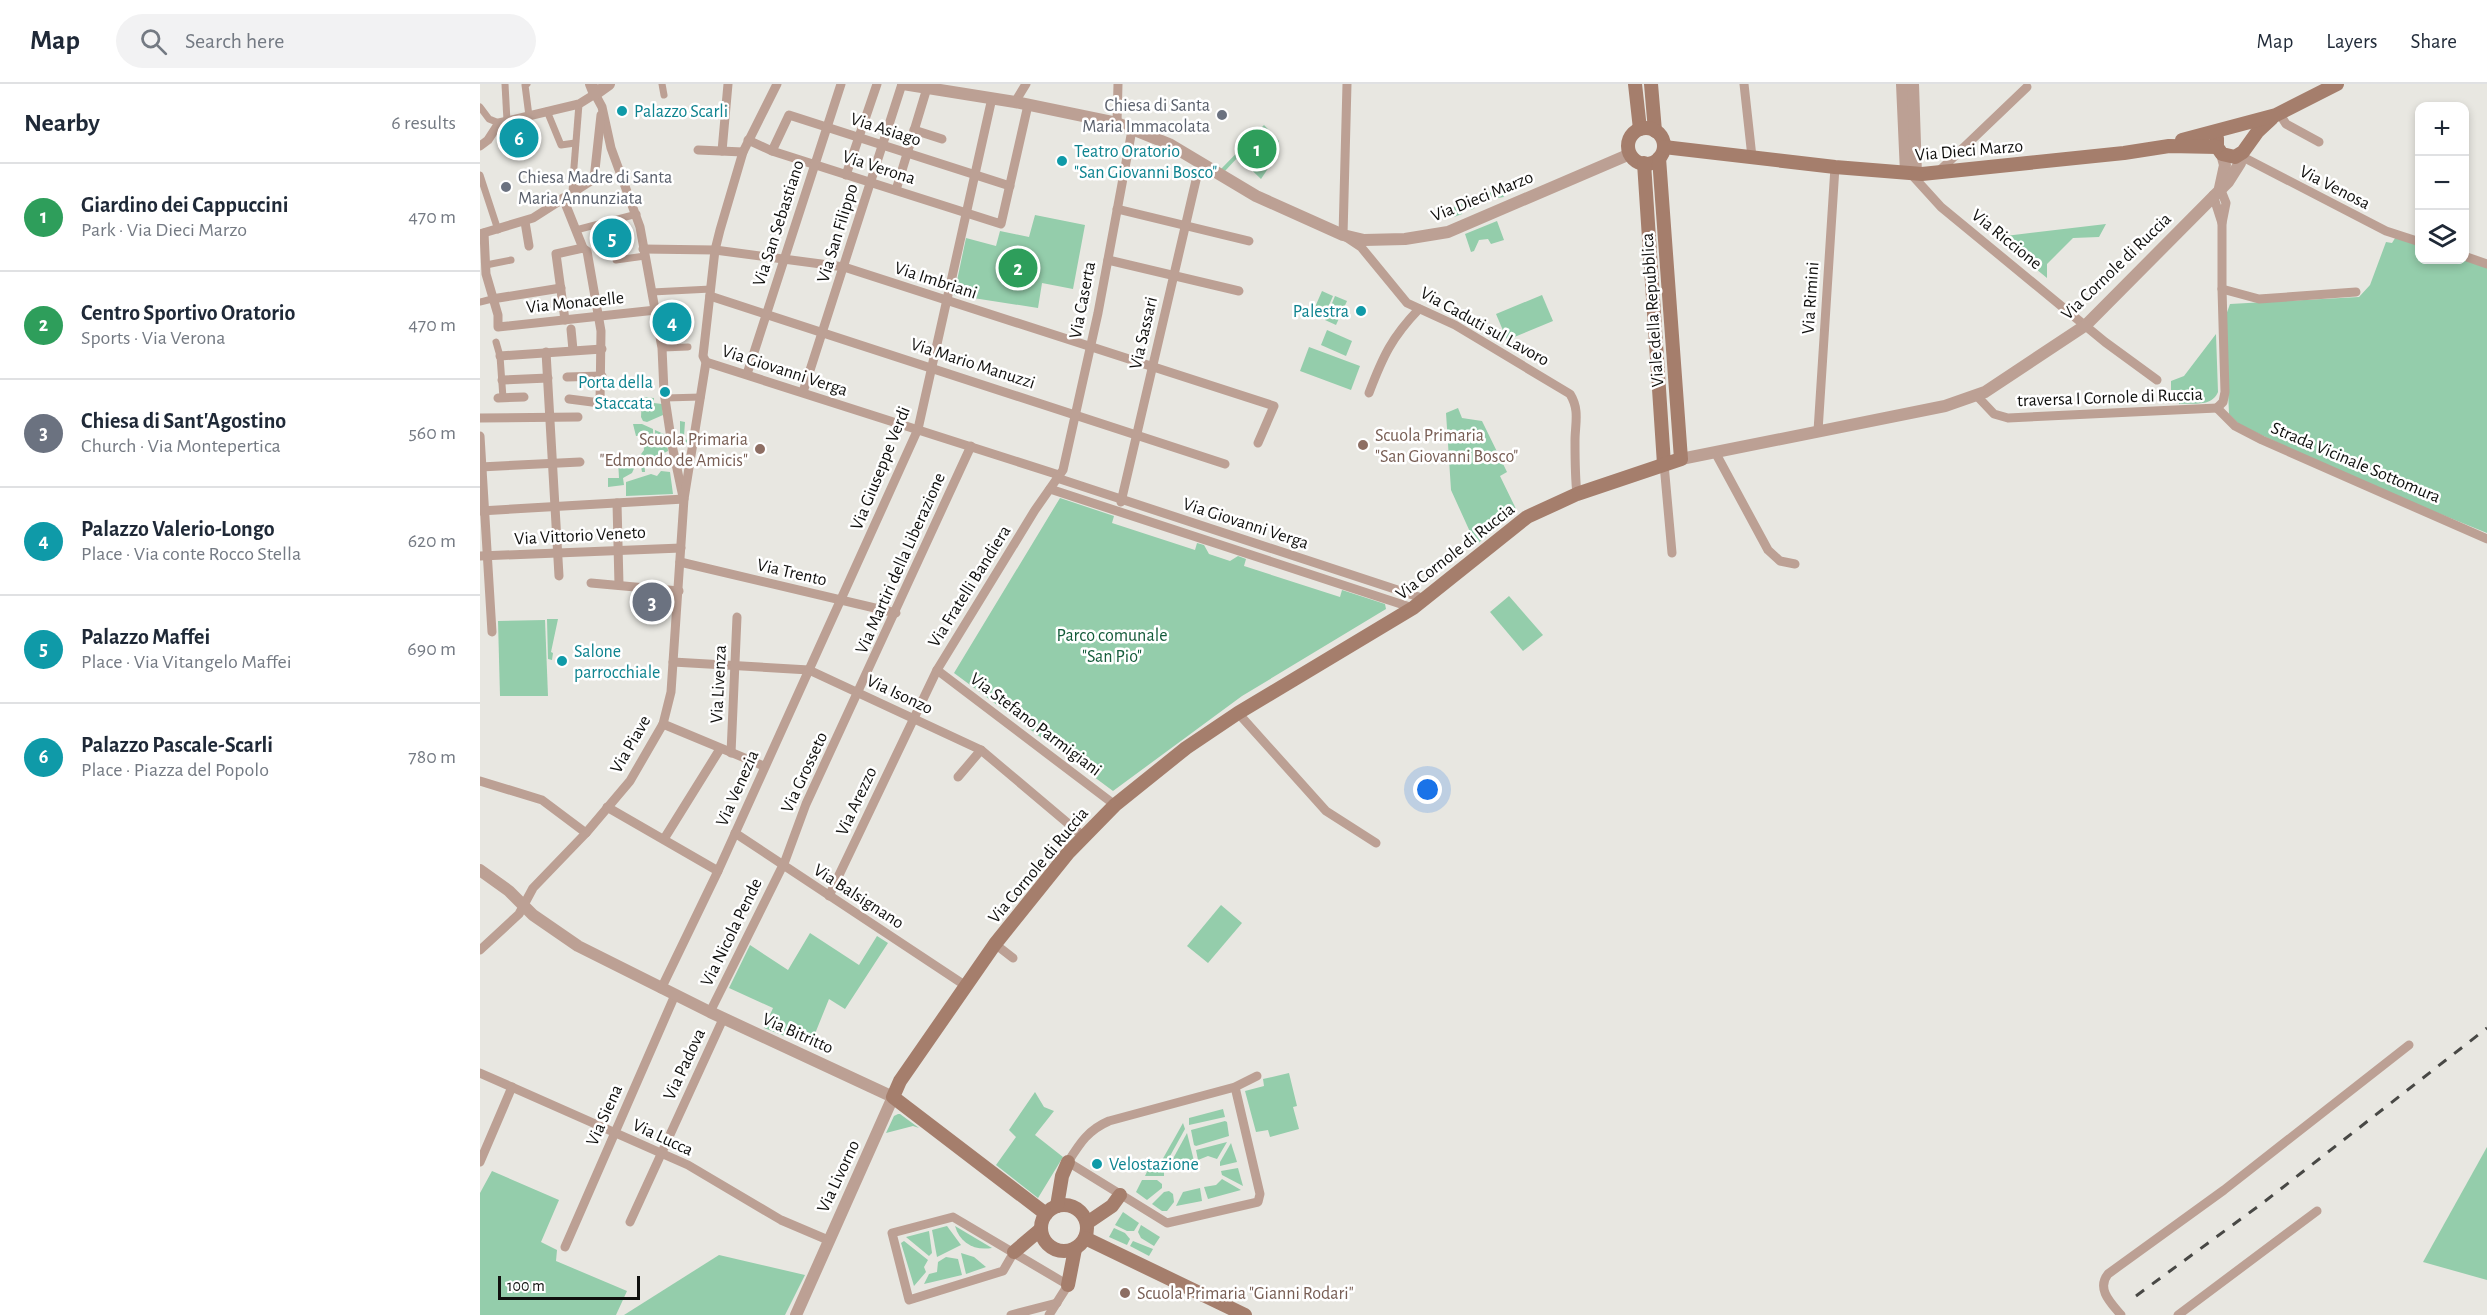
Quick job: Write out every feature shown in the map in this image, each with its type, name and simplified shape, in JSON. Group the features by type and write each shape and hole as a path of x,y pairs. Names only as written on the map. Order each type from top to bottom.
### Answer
{"main road":[{"path":"1635,84 1640,129"},
{"path":"1651,84 1655,131"},
{"name":"Via Dieci Marzo","path":"2169,146 2179,141 2278,114 2337,84"},
{"path":"2243,151 2245,136 2237,129 2227,129 2217,138 2219,151 2230,157 2243,151 2258,131 2278,114"},
{"path":"1648,128 1655,131 1662,138 1662,152 1649,163 1639,162 1630,154 1630,139 1640,129 1648,128"},
{"name":"Via Dieci Marzo","path":"1662,152 1752,157 1911,173 1937,173 2169,146 2219,151"},
{"name":"Viale della Repubblica","path":"1662,152 1681,459"},
{"name":"Viale della Repubblica","path":"1644,163 1664,464"},
{"name":"Via Cornole di Ruccia","path":"892,1097 900,1081 995,944 1083,836 1115,805 1194,742 1238,712 1413,608 1527,517 1577,494 1681,459"},
{"name":"Via Bitritto","path":"892,1097 1051,1210"},
{"path":"1014,1252 1041,1228 1058,1193 1068,1162"},
{"path":"1087,1223 1112,1206 1120,1195"},
{"path":"1051,1210 1072,1206 1084,1216 1087,1223 1085,1238 1075,1249 1068,1285"},
{"path":"1041,1228 1042,1236 1052,1248 1059,1251 1075,1249"},
{"path":"1085,1238 1245,1315"}],"street":[{"path":"480,146 503,122 505,84"},
{"path":"525,84 529,116"},
{"path":"480,107 489,119 503,122 579,104 593,89 609,84"},
{"path":"662,84 664,95"},
{"path":"722,151 728,84"},
{"path":"684,499 706,362 703,356 715,250 743,152 777,84"},
{"name":"Via San Sebastiano","path":"747,374 841,84"},
{"path":"846,175 877,84"},
{"name":"Via Dieci Marzo","path":"902,84 1015,102 1117,123 1169,144 1256,196 1343,235 1364,240 1436,236 1630,154"},
{"name":"Via San Filippo","path":"803,392 902,84"},
{"path":"1015,102 1026,84"},
{"path":"1117,123 1118,84"},
{"path":"1343,235 1347,84"},
{"path":"1744,84 1752,157"},
{"path":"1902,84 1911,173"},
{"path":"1911,173 1913,84"},
{"path":"896,190 929,87"},
{"path":"1937,173 2027,87"},
{"path":"593,89 602,107 612,147 637,214 656,310 662,348 665,398 672,445 684,499"},
{"name":"Via Giuseppe Verdi","path":"841,601 918,429 992,98"},
{"path":"572,192 579,104"},
{"path":"1010,186 1028,105"},
{"path":"524,380 524,399 500,398 502,380 496,340 498,315 484,271 482,234 525,222 594,179 602,107"},
{"path":"547,111 561,145 575,143"},
{"path":"2278,114 2286,124 2319,142"},
{"name":"Via Asiago","path":"772,151 789,115 1010,186"},
{"path":"914,130 942,139"},
{"name":"Via Caserta","path":"1058,477 1063,470 1076,413 1132,130"},
{"name":"Via Verona","path":"748,140 772,151 815,163 1001,225 1010,186"},
{"path":"698,150 743,152"},
{"path":"2217,408 2223,402 2225,392 2222,223 2226,203 2216,192 2225,165 2219,151"},
{"name":"Via Cornole di Ruccia","path":"1681,459 1945,406 1977,396 2086,325 2235,172 2243,151"},
{"name":"Via Venosa","path":"2243,151 2386,231 2415,240"},
{"name":"Via Sassari","path":"1118,511 1200,163"},
{"name":"Via Rimini","path":"1818,430 1835,167"},
{"name":"Via Riccione","path":"1911,173 1941,207 2157,380"},
{"path":"480,174 484,200 498,230"},
{"path":"563,198 586,251 599,316 602,349 600,403 569,399"},
{"path":"1117,209 1249,241"},
{"path":"2197,212 2210,213 2222,223"},
{"path":"576,230 637,214"},
{"path":"525,222 529,246"},
{"name":"Via Caduti sul Lavoro","path":"1343,235 1361,247 1407,303 1455,325 1570,394 1578,417 1575,439 1577,494"},
{"path":"573,350 556,254 583,248"},
{"name":"Via Imbriani","path":"644,252 715,250 844,267 1274,406 1257,444"},
{"path":"616,260 644,252"},
{"path":"2469,258 2487,264"},
{"path":"484,271 511,260"},
{"path":"1108,260 1239,291"},
{"path":"480,302 561,288"},
{"path":"2222,289 2259,299 2356,292"},
{"path":"652,292 710,292"},
{"name":"Via Mario Manuzzi","path":"710,292 766,314 1076,413 1225,464"},
{"path":"1369,393 1384,353 1403,326 1419,309"},
{"name":"Via Monacelle","path":"498,327 569,323 599,316 656,310"},
{"path":"662,348 688,347"},
{"path":"500,356 602,349"},
{"path":"546,352 559,576"},
{"name":"Via Giovanni Verga","path":"706,362 971,446 1122,499 1425,599"},
{"path":"567,377 602,376"},
{"path":"502,380 548,378"},
{"name":"traversa I Cornole di Ruccia","path":"1977,396 1994,414 2008,418 2217,408"},
{"path":"665,398 701,397"},
{"name":"Strada Vicinale Sottomura","path":"2217,408 2235,426 2262,440 2487,538"},
{"path":"480,418 578,417"},
{"path":"480,436 484,556 492,632"},
{"path":"672,445 676,451 682,453 694,446"},
{"name":"Via Martiri della Liberazione","path":"859,694 971,446"},
{"path":"1715,452 1768,550 1780,561 1795,564"},
{"path":"482,467 580,462"},
{"path":"1664,464 1672,553"},
{"name":"Via Fratelli Bandiera","path":"913,719 937,670 1058,477"},
{"name":"Via Giovanni Verga","path":"1050,489 1413,608"},
{"path":"482,511 684,499"},
{"name":"Via Piave","path":"480,950 519,914 533,888 586,833 630,782 663,724 671,692 684,499"},
{"path":"617,503 619,585"},
{"name":"Via Vittorio Veneto","path":"484,556 681,548"},
{"name":"Via Trento","path":"680,562 896,613"},
{"path":"591,583 679,591"},
{"name":"Via Venezia","path":"662,989 841,601"},
{"name":"Via Livenza","path":"731,753 737,617"},
{"name":"Via Isonzo","path":"673,662 809,670 981,750 1083,836"},
{"name":"Via Stefano Parmigiani","path":"937,670 1115,805"},
{"name":"Via Grosseto","path":"782,866 806,804 859,694"},
{"path":"1238,712 1326,811 1376,843"},
{"name":"Via Arezzo","path":"829,896 913,719"},
{"path":"663,724 764,766"},
{"path":"664,839 720,749"},
{"path":"958,777 981,750"},
{"path":"480,781 542,800 586,833"},
{"path":"607,807 718,871"},
{"name":"Via Balsignano","path":"735,833 966,986"},
{"name":"Via Nicola Pende","path":"710,1012 782,866"},
{"name":"Via Bitritto","path":"480,870 508,891 532,915 578,946 723,1019 892,1097"},
{"path":"995,944 1013,958"},
{"name":"Via Siena","path":"565,1247 675,995"},
{"name":"Via Padova","path":"630,1222 723,1019"},
{"path":"2121,1315 2104,1291 2103,1285 2108,1274 2233,1183 2409,1045"},
{"name":"Via Lucca","path":"480,1073 662,1153 781,1220 828,1240"},
{"path":"1235,1087 1260,1194 1258,1202 1167,1223 1068,1162 1082,1139 1093,1128 1109,1121 1235,1087 1257,1076"},
{"path":"480,1162 512,1087"},
{"name":"Via Livorno","path":"801,1313 828,1240 892,1097"},
{"path":"2178,1315 2317,1211"},
{"path":"1014,1252 1002,1271 909,1300 892,1233 953,1217 1014,1252 1068,1285 1049,1315"},
{"path":"1011,1315 1057,1303"}],"green space":[{"path":"1264,125 1279,141 1264,163 1269,167 1261,179 1238,157 1225,171 1221,169"},
{"path":"1500,188 1504,197 1498,198 1492,195 1488,203 1482,203 1480,197"},
{"path":"1473,200 1475,208 1471,210 1463,207 1462,214 1454,217 1451,208"},
{"path":"1035,215 1085,225 1073,289 1042,283 1038,308 954,295 966,238 996,246 1000,231 1029,237"},
{"path":"1497,221 1504,240 1491,244 1488,239 1479,240 1474,251 1471,252 1465,234"},
{"path":"2106,224 2099,237 2073,238 2047,264 2047,278 1997,237"},
{"path":"2397,235 2415,243 2415,264 2469,264 2469,261 2487,264 2487,533 2359,481 2240,425 2229,414 2225,318 2230,304 2359,297 2370,285 2386,242 2392,243"},
{"path":"1322,291 1333,296 1323,319 1312,314"},
{"path":"1542,295 1553,321 1507,340 1496,314"},
{"path":"1335,296 1347,301 1336,325 1325,320"},
{"path":"1327,330 1352,341 1346,356 1321,345"},
{"path":"2216,334 2218,392 2207,402 2179,404 2179,390 2171,390 2171,381 2184,376"},
{"path":"1309,347 1360,366 1351,390 1300,371"},
{"path":"642,397 654,398 654,403 662,404 663,415 647,422 643,421 641,417"},
{"path":"1458,408 1462,418 1482,421 1507,472 1500,476 1517,511 1476,545 1451,490 1446,413"},
{"path":"680,421 685,422 684,436 688,442 684,447 680,447 677,442 680,436"},
{"path":"633,424 642,424 653,429 653,435 655,435 655,430 666,435 668,451 660,455 659,466 652,467 649,458 644,458 645,472 642,472 640,461 637,462 632,473 623,478 624,485 608,487 608,478 619,478 618,460 639,457 644,450 643,436 636,436"},
{"path":"661,471 670,472 673,494 626,496 626,482 651,474 657,476"},
{"name":"Parco comunale \"San Pio\"","path":"1060,498 1114,516 1112,523 1195,550 1197,543 1204,545 1209,554 1230,561 1238,556 1246,559 1244,566 1340,597 1342,590 1385,604 1386,609 1242,696 1113,791 954,673"},
{"path":"1509,596 1543,635 1523,651 1490,612"},
{"path":"547,619 558,619 551,652 553,653 552,660 548,659"},
{"path":"545,620 548,696 500,696 498,621"},
{"path":"1221,905 1242,923 1208,963 1187,946"},
{"path":"810,933 859,965 877,936 888,943 845,1009 829,999 810,1046 764,1028 773,1008 729,988 750,945 788,970"},
{"path":"1289,1073 1297,1106 1293,1107 1299,1129 1270,1137 1268,1130 1256,1132 1245,1091 1264,1086 1263,1079"},
{"path":"1035,1092 1044,1107 1054,1111 1035,1135 1063,1157 1038,1198 996,1165 1016,1137 1009,1130"},
{"path":"1223,1109 1225,1117 1189,1125 1189,1118"},
{"path":"898,1114 919,1128 913,1126 886,1133 894,1116"},
{"path":"1225,1121 1229,1136 1194,1145 1191,1130"},
{"path":"1183,1123 1185,1129 1165,1165 1161,1162"},
{"path":"1187,1133 1194,1161 1169,1166"},
{"path":"1227,1142 1217,1159 1208,1156 1198,1160 1196,1150"},
{"path":"1231,1143 1237,1162 1220,1166 1220,1162"},
{"path":"2487,1147 2487,1280 2423,1262"},
{"path":"1150,1165 1164,1169 1164,1176 1145,1176"},
{"path":"1238,1168 1243,1186 1222,1175 1221,1171"},
{"path":"492,1171 559,1200 541,1242 557,1250 556,1261 627,1291 616,1315 480,1315 480,1193"},
{"path":"1222,1179 1241,1190 1208,1199 1204,1187 1216,1185"},
{"path":"1142,1180 1157,1180 1162,1184 1162,1188 1147,1200 1136,1192"},
{"path":"1200,1188 1202,1201 1176,1206 1183,1192"},
{"path":"1169,1191 1173,1194 1174,1202 1167,1211 1162,1211 1152,1204 1164,1192"},
{"path":"1123,1212 1139,1223 1134,1231 1127,1231 1115,1225"},
{"path":"1141,1225 1160,1237 1154,1246 1141,1238 1138,1232"},
{"path":"947,1226 961,1245 937,1257 932,1230"},
{"path":"955,1226 992,1248 974,1247 960,1237"},
{"path":"1114,1228 1125,1233 1130,1239 1127,1245 1109,1237"},
{"path":"929,1231 932,1253 929,1256 906,1237"},
{"path":"904,1241 928,1260 924,1267 926,1272 914,1286 901,1243"},
{"path":"1133,1241 1153,1249 1149,1256 1130,1246"},
{"path":"961,1253 974,1257 986,1267 966,1274"},
{"path":"719,1255 805,1275 785,1315 624,1315"},
{"path":"946,1257 958,1259 962,1275 924,1284 929,1274 937,1272 938,1262"}],"railway":[{"path":"2136,1296 2264,1202 2487,1028"}],"place":[{"name":"Palazzo Scarli","path":"622,111"},
{"name":"Chiesa di Santa Maria Immacolata","path":"1222,115"},
{"name":"Palazzo Pascale-Scarli","path":"519,138"},
{"name":"Giardino dei Cappuccini","path":"1257,149"},
{"name":"Teatro Oratorio \"San Giovanni Bosco\"","path":"1062,161"},
{"name":"Chiesa Madre di Santa Maria Annunziata","path":"506,187"},
{"name":"Palazzo Maffei","path":"612,238"},
{"name":"Centro Sportivo Oratorio","path":"1018,268"},
{"name":"Palestra","path":"1361,311"},
{"name":"Palazzo Valerio-Longo","path":"672,322"},
{"name":"Porta della Staccata","path":"665,392"},
{"name":"Scuola Primaria \"San Giovanni Bosco\"","path":"1363,445"},
{"name":"Scuola Primaria \"Edmondo de Amicis\"","path":"760,449"},
{"name":"Chiesa di Sant'Agostino","path":"652,602"},
{"name":"Salone parrocchiale","path":"562,661"},
{"name":"Velostazione","path":"1097,1164"},
{"name":"Scuola Primaria \"Gianni Rodari\"","path":"1125,1293"}]}
